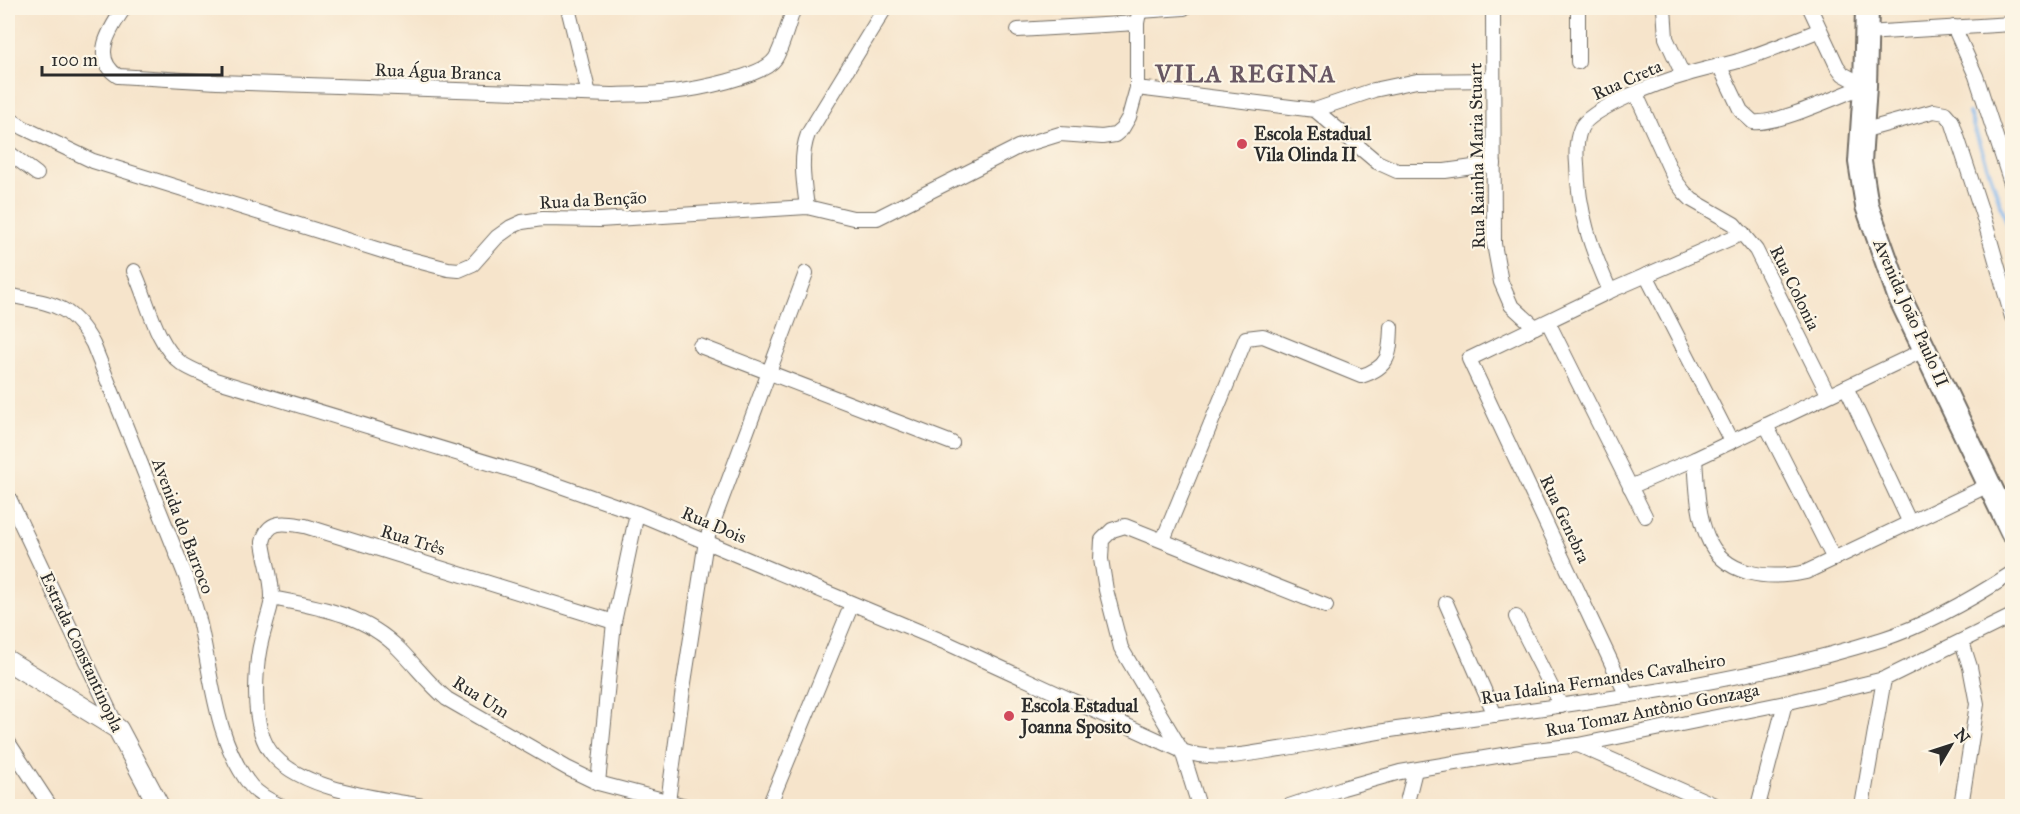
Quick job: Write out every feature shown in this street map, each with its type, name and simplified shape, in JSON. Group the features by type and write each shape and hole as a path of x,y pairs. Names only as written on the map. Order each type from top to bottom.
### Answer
{"main road":[{"name":"Avenida João Paulo II","path":"1867,8 1860,162 1867,206 1899,296 2013,532"}],"street":[{"name":"Rua Água Branca","path":"124,8 110,31 104,47 106,65 118,76 144,80 590,94 670,93 702,87 755,72 770,65 776,59 794,8"},
{"path":"568,8 590,94"},
{"path":"807,207 803,161 804,144 885,8"},
{"path":"1018,30 1184,8"},
{"name":"Rua Rainha Maria Stuart","path":"1493,8 1494,244 1502,282 1511,305 1542,325"},
{"path":"1578,8 1578,62"},
{"path":"1664,8 1666,38 1683,75"},
{"path":"1810,8 1837,66 1843,74 1865,86"},
{"path":"1139,14 1137,88 1315,110 1374,90 1418,81 1492,80"},
{"path":"1866,33 2013,24"},
{"path":"1954,27 1976,76 2013,186"},
{"name":"Rua Creta","path":"1610,291 1594,256 1583,221 1577,176 1578,138 1581,127 1592,115 1636,94 1683,75 1752,56 1820,30"},
{"path":"1719,65 1741,111 1753,122 1767,122 1865,86"},
{"name":"Rua da Benção","path":"8,118 93,161 447,269 459,270 473,264 497,237 522,222 542,219 599,220 807,207 854,218 877,218 1018,147 1060,134 1102,137 1115,135 1122,129 1129,117 1137,88"},
{"name":"Rua Colonia","path":"1636,94 1675,180 1684,192 1692,200 1734,224 1766,265 1828,394"},
{"path":"1315,110 1377,162 1397,171 1444,171 1494,164"},
{"path":"1862,131 1934,111 1945,113 1952,122 2013,317"},
{"path":"8,152 37,174"},
{"path":"1645,516 1542,325 1610,291 1743,233"},
{"name":"Rua Dois","path":"134,271 171,354 181,363 215,380 532,476 637,513 949,645 1182,750"},
{"path":"668,802 706,541 806,273"},
{"path":"1646,275 1731,441"},
{"name":"Avenida do Barroco","path":"8,295 45,303 72,315 84,329 93,345 186,577 198,616 218,711 236,763 252,787 281,807"},
{"name":"Rua Genebra","path":"1542,325 1469,358 1627,696"},
{"path":"1162,540 1246,338 1263,336 1361,376 1374,372 1386,360 1390,353 1391,327"},
{"path":"700,346 952,443"},
{"path":"1630,487 1695,459 1924,350"},
{"path":"1846,387 1910,523"},
{"path":"1766,425 1834,559"},
{"path":"1695,459 1698,504 1713,548 1725,561 1742,571 1756,575 1780,576 1806,572 1991,484"},
{"name":"Estrada Constantinopla","path":"8,496 118,729 159,807"},
{"path":"598,783 614,622 637,513"},
{"name":"Rua Três","path":"272,598 270,573 264,555 265,533 270,527 290,523 614,622"},
{"path":"1199,807 1182,750 1122,648 1106,590 1101,558 1102,540 1112,530 1125,526 1326,606"},
{"name":"Rua Idalina Fernandes Cavalheiro","path":"1182,750 1205,757 1235,756 1721,680 1881,640 1923,624 2013,573"},
{"path":"272,598 257,669 256,699 263,737 273,755 284,766 298,774 357,801 424,807"},
{"name":"Rua Um","path":"272,598 316,606 349,616 372,627 398,648 428,682 447,699 567,768 598,783 686,807"},
{"path":"1446,603 1496,715"},
{"path":"769,807 852,604"},
{"name":"Rua Tomaz Antônio Gonzaga","path":"1297,805 1343,788 1415,770 1527,751 1578,745 1785,703 1884,679 2013,616"},
{"path":"1516,617 1561,706"},
{"path":"1961,807 1977,704 1970,667 1962,642"},
{"path":"8,661 118,729"},
{"path":"1862,807 1884,679"},
{"path":"1758,807 1785,703"},
{"path":"8,742 50,807"},
{"path":"1578,745 1717,807"},
{"path":"1406,807 1415,770"}],"waterway":[{"path":"1969,113 2012,237"}],"place":[{"name":"Escola Estadual Vila Olinda II","path":"1242,144"},
{"name":"Escola Estadual Joanna Sposito","path":"1009,716"}],"district":[{"name":"VILA REGINA","path":"1246,74"}]}
